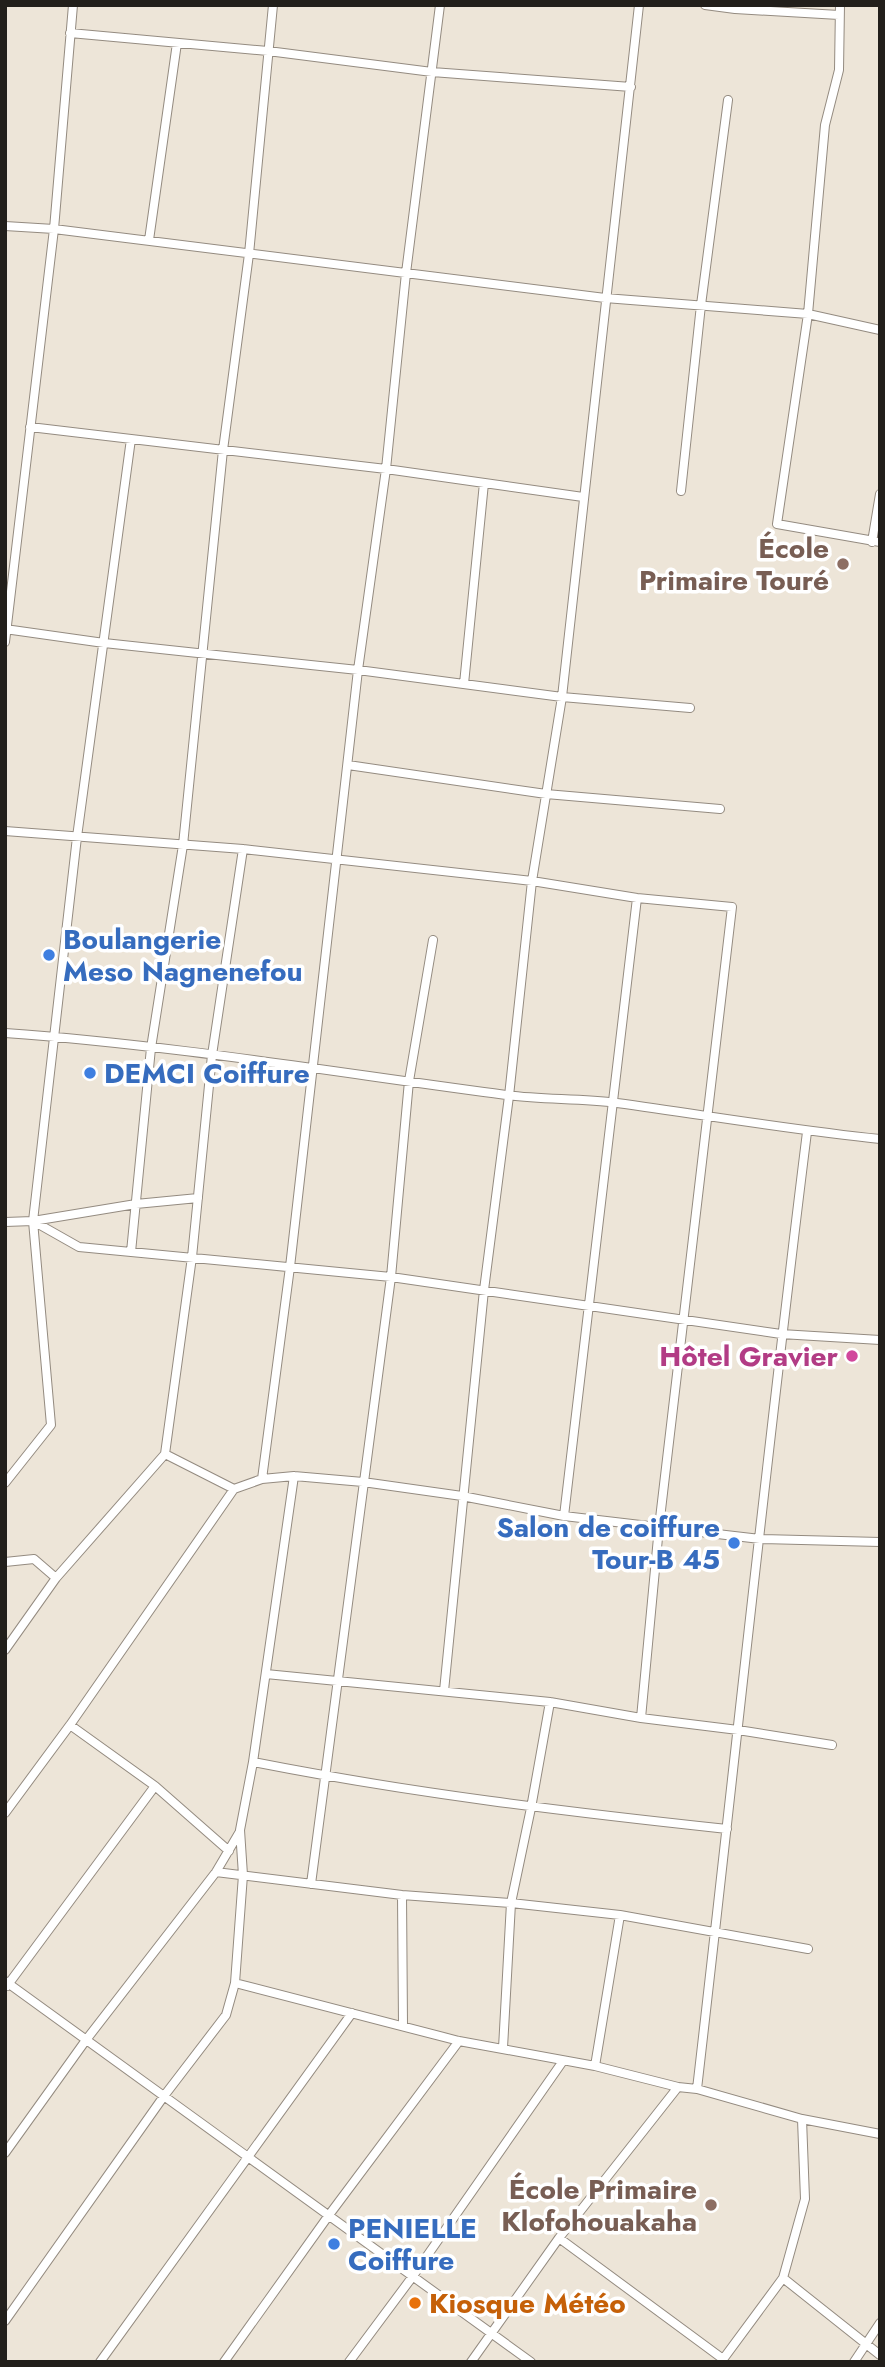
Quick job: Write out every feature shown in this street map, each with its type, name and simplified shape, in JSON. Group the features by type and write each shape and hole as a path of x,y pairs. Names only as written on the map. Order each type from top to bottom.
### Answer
{"street":[{"path":"5,642 54,229 73,5"},
{"path":"131,1252 151,1048 183,845 223,450 249,254 273,5"},
{"path":"262,1479 440,5"},
{"path":"444,1691 484,1290 509,1096 532,881 562,697 639,5"},
{"path":"705,5 839,15"},
{"path":"840,5 839,70 825,125 808,314 777,524 876,542 880,494"},
{"path":"70,33 268,51 432,72 631,87"},
{"path":"149,240 177,43"},
{"path":"681,491 701,305 728,100"},
{"path":"5,226 149,240 605,298 808,314 880,330"},
{"path":"30,427 386,469 583,497"},
{"path":"5,1483 51,1425 33,1221 77,837 131,439"},
{"path":"464,684 484,483"},
{"path":"6,629 562,697 690,708"},
{"path":"348,765 546,794 720,809"},
{"path":"5,831 243,849 532,881 636,898 732,907 659,1527 641,1718"},
{"path":"5,1650 56,1577 165,1454 192,1257 212,1055 243,849"},
{"path":"564,1516 636,898"},
{"path":"311,1884 391,1278 410,1081 433,940"},
{"path":"5,1033 54,1036 313,1067 509,1096 613,1102 807,1132 880,1139"},
{"path":"697,2089 781,1334 807,1132"},
{"path":"5,1222 33,1221 136,1203 198,1198"},
{"path":"33,1221 79,1247 391,1278 587,1304 781,1334 880,1340"},
{"path":"165,1454 234,1489"},
{"path":"5,2321 164,2096 226,2015 234,1983 243,1875 240,1830 253,1762 293,1476"},
{"path":"5,1814 234,1489 262,1479 293,1476 363,1482 462,1496 564,1516 760,1539 880,1542"},
{"path":"5,1562 34,1559 56,1577"},
{"path":"266,1674 550,1702 832,1745"},
{"path":"503,2048 511,1903 550,1702"},
{"path":"70,1725 155,1786 229,1851"},
{"path":"253,1762 531,1808 727,1829"},
{"path":"155,1786 6,1984 250,2157 531,2362"},
{"path":"5,2153 86,2040 216,1872 240,1830"},
{"path":"216,1872 402,1895 620,1915 808,1949"},
{"path":"402,1895 403,2025"},
{"path":"595,2066 620,1915"},
{"path":"234,1983 459,2041 595,2066 678,2087 697,2089 802,2119 880,2134"},
{"path":"100,2362 352,2013"},
{"path":"224,2362 329,2215 459,2041"},
{"path":"349,2362 413,2276 563,2061"},
{"path":"471,2362 559,2238 678,2087"},
{"path":"559,2238 722,2360 783,2278 805,2199 802,2119"},
{"path":"783,2278 880,2355"},
{"path":"854,2362 880,2323"}],"place":[{"name":"École Primaire Touré","path":"843,564"},
{"name":"Boulangerie Meso Nagnenefou","path":"49,955"},
{"name":"DEMCI Coiffure","path":"90,1073"},
{"name":"Hôtel Gravier","path":"852,1356"},
{"name":"Salon de coiffure Tour-B 45","path":"734,1543"},
{"name":"École Primaire Klofohouakaha","path":"711,2205"},
{"name":"PENIELLE Coiffure","path":"334,2244"},
{"name":"Kiosque Météo","path":"415,2303"}]}
